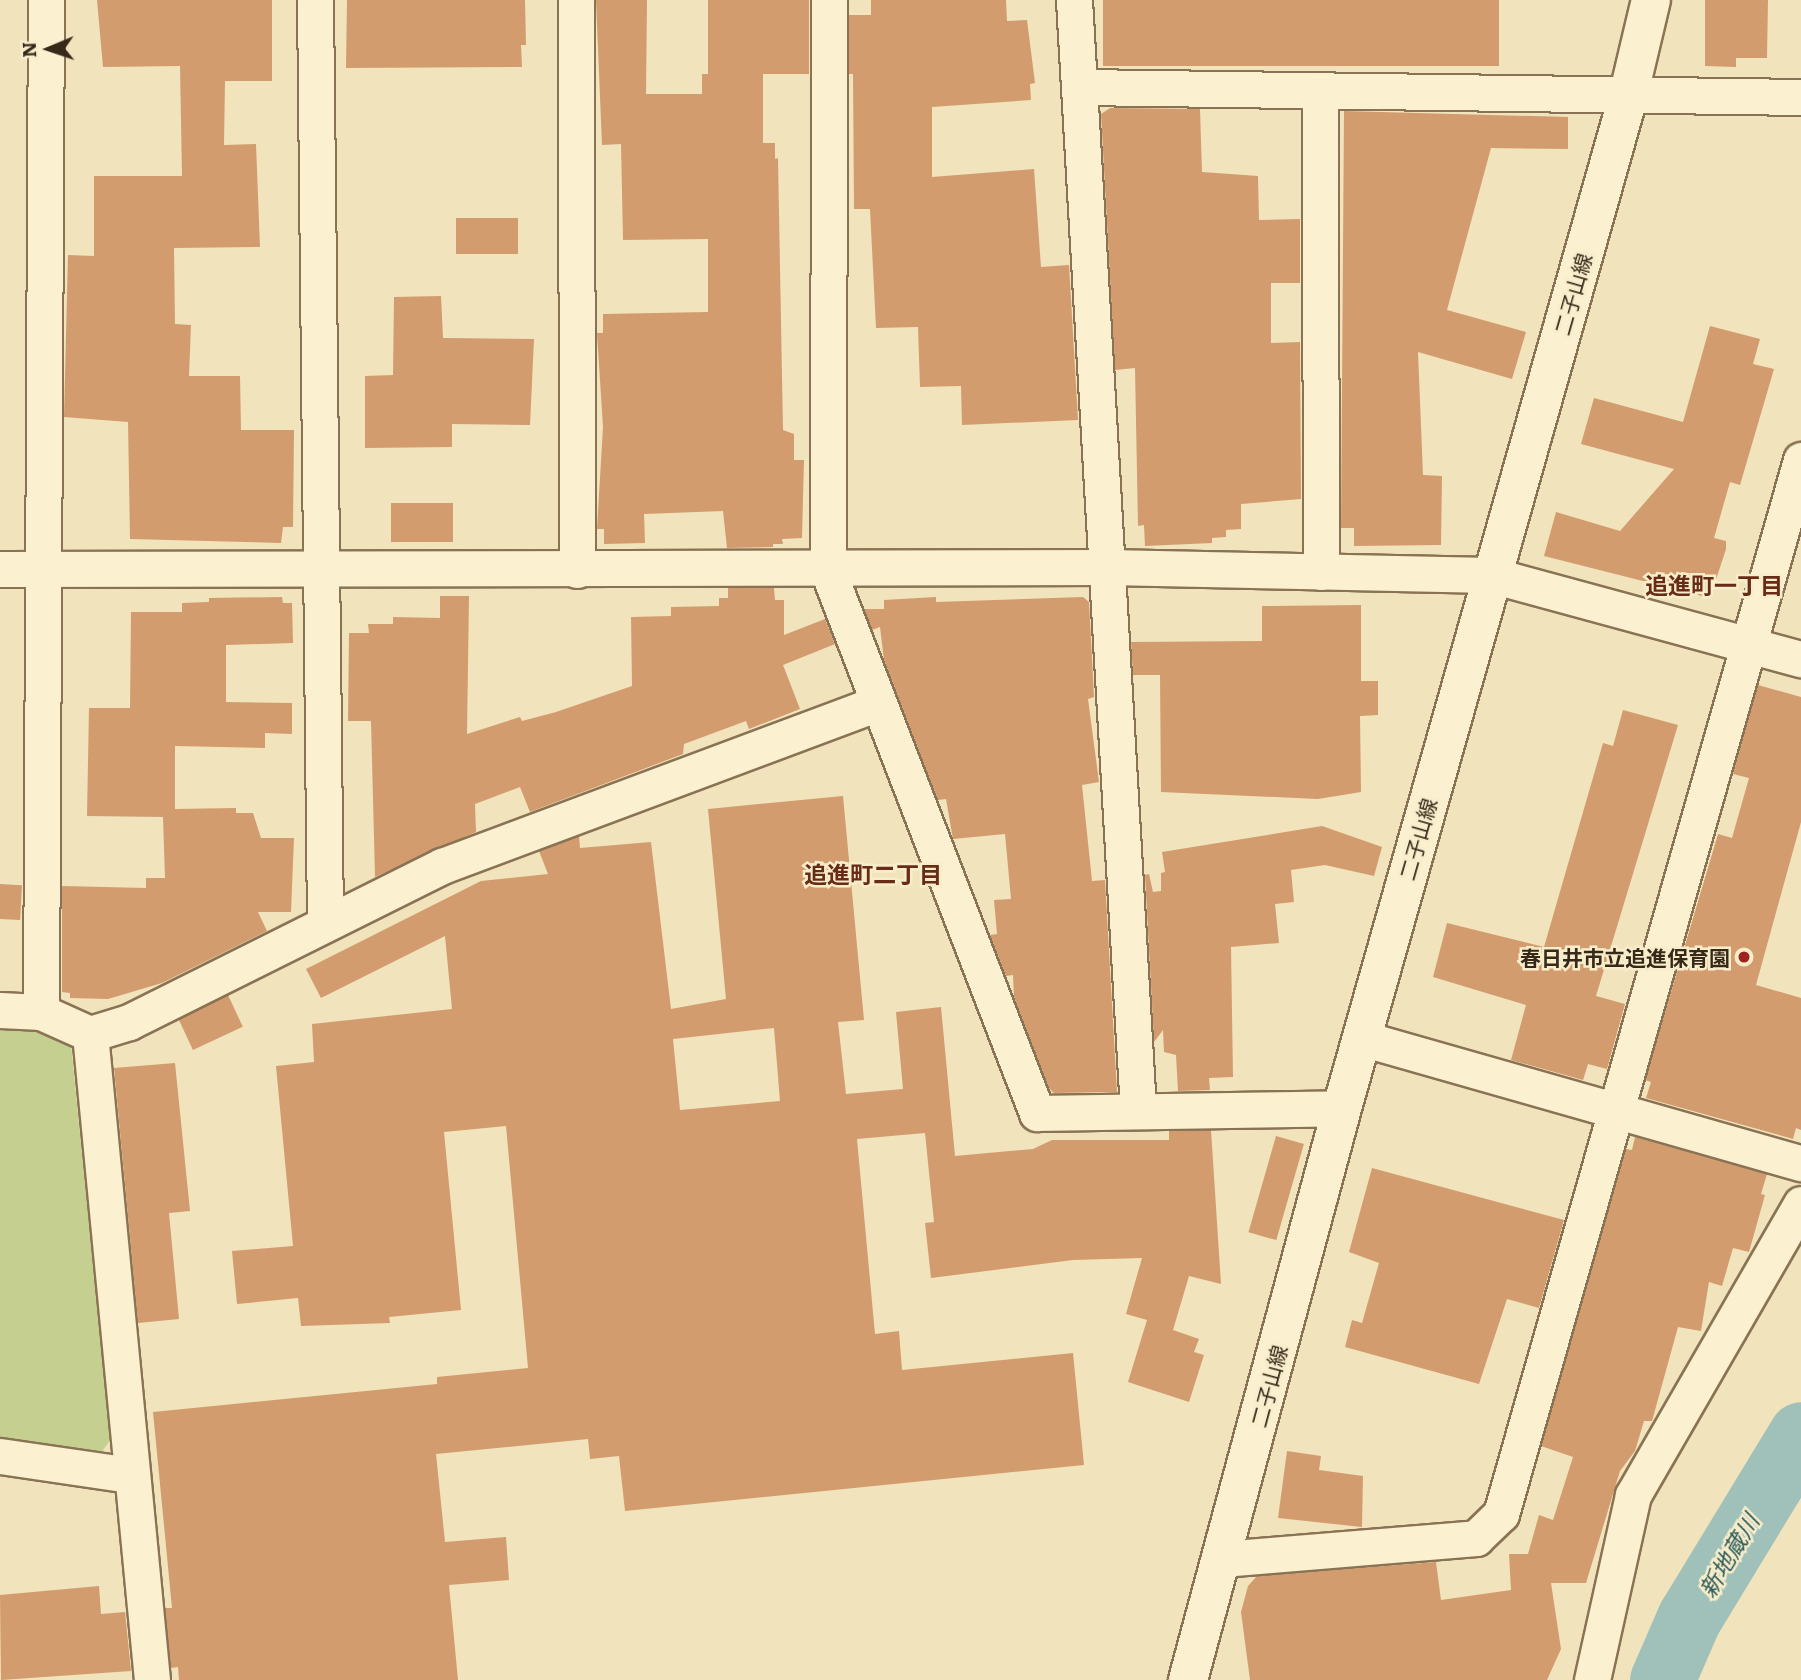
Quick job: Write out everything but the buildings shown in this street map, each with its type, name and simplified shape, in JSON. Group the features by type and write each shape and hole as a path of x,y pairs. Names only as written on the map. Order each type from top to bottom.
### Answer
{"street":[{"path":"41,1012 41,569 46,0"},
{"path":"316,0 325,922"},
{"path":"576,0 577,570"},
{"path":"829,0 828,571 1037,1113 1342,1108"},
{"path":"1074,0 1138,1111"},
{"name":"二子山線","path":"1188,1680 1361,1038 1628,97 1651,0"},
{"path":"1079,87 1628,97 1801,97"},
{"path":"1320,91 1321,572"},
{"path":"1222,1559 1476,1538 1501,1514 1801,460"},
{"path":"0,569 828,571 1108,567 1491,575 1801,659"},
{"path":"0,1010 41,1012 90,1034 129,1022 442,866 877,703"},
{"path":"90,1034 152,1680"},
{"path":"1361,1038 1614,1113 1801,1163"},
{"path":"1592,1680 1633,1495 1801,1204"},
{"path":"0,1456 131,1475"}],"green space":[{"path":"0,1027 58,1032 71,1045 111,1439 101,1453 0,1439"}],"waterway":[{"name":"新地蔵川","path":"1662,1680 1689,1618 1801,1434"}],"place":[{"name":"春日井市立追進保育園","path":"1744,957"}],"district":[{"name":"追進町一丁目","path":"1714,584"},
{"name":"追進町二丁目","path":"873,873"}]}
